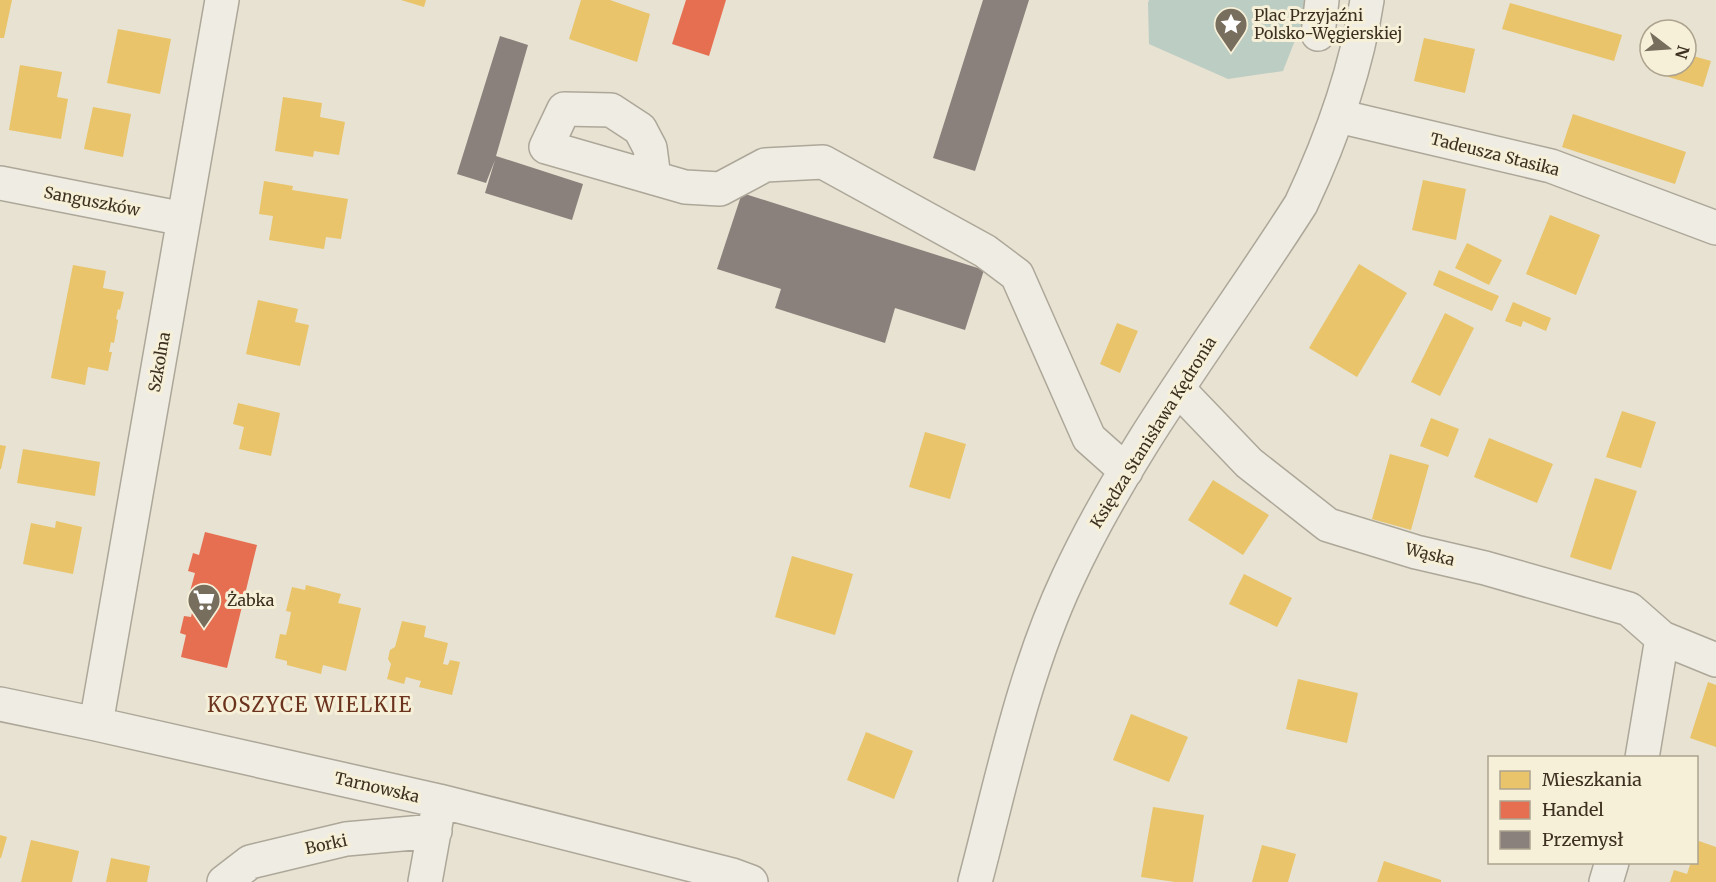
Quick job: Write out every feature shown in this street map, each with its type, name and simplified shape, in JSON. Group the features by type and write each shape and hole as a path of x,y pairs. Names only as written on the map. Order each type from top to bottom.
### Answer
{"street":[{"name":"Szkolna","path":"96,724 222,0"},
{"path":"1318,34 1322,0"},
{"name":"Księdza Stanisława Kędronia","path":"975,882 1024,695 1047,627 1067,579 1126,471 1300,204 1321,160 1338,116 1354,66 1366,0"},
{"name":"Tadeusza Stasika","path":"1338,116 1551,166 1716,228"},
{"path":"654,178 685,187 720,189 765,165 823,162 985,251 1017,275 1089,438 1126,471"},
{"name":"Sanguszków","path":"0,183 184,219"},
{"name":"Wąska","path":"1178,389 1249,463 1328,525 1416,552 1485,568 1629,609 1662,638 1716,660"},
{"path":"1642,756 1662,638"},
{"name":"Tarnowska","path":"0,704 96,724 437,816 732,875 751,882"},
{"path":"425,882 437,816"},
{"name":"Borki","path":"224,882 250,862 437,816"},
{"path":"1606,882 1611,864"}],"shaded area":[{"path":"1149,0 1305,0 1308,7 1283,71 1228,79 1149,44"}],"building: Mieszkania":[{"path":"0,0 12,0 4,38 0,38"},
{"path":"401,0 426,0 424,7"},
{"path":"581,0 610,0 650,14 637,62 569,39"},
{"path":"1510,3 1622,35 1614,61 1502,29"},
{"path":"118,29 171,39 160,94 107,83"},
{"path":"1424,38 1475,49 1465,93 1414,81"},
{"path":"1698,57 1711,61 1703,87 1672,78 1698,78"},
{"path":"20,65 62,72 57,97 68,99 61,139 9,130"},
{"path":"283,97 322,103 320,117 345,122 339,155 314,151 313,157 275,151"},
{"path":"93,107 131,114 123,157 84,149"},
{"path":"1573,114 1686,152 1675,184 1562,147"},
{"path":"1423,180 1466,189 1456,240 1412,230"},
{"path":"264,181 293,186 292,190 348,199 341,239 326,237 324,249 269,240 273,216 259,214"},
{"path":"1550,215 1600,235 1576,295 1526,274"},
{"path":"1467,243 1502,260 1489,285 1455,268"},
{"path":"1359,264 1407,293 1357,377 1309,348"},
{"path":"73,265 106,271 103,288 124,292 116,319 118,320 114,343 111,342 109,352 112,352 108,371 88,367 85,385 51,378"},
{"path":"1439,270 1499,296 1492,311 1433,285"},
{"path":"258,300 298,309 295,322 309,325 300,366 246,354"},
{"path":"1513,302 1551,318 1546,331 1523,321 1521,327 1505,321"},
{"path":"1445,313 1474,328 1440,396 1411,382"},
{"path":"1117,323 1138,331 1120,373 1100,364"},
{"path":"238,403 280,413 271,456 239,449 244,427 233,424"},
{"path":"1622,411 1656,422 1641,468 1606,457"},
{"path":"1431,418 1459,429 1448,457 1420,446"},
{"path":"925,432 966,444 950,499 909,487"},
{"path":"1489,438 1553,464 1537,503 1474,477"},
{"path":"0,445 6,446 1,469 0,469"},
{"path":"23,449 100,462 95,496 17,483"},
{"path":"1390,454 1429,465 1411,530 1372,519"},
{"path":"1595,478 1637,491 1611,570 1570,557"},
{"path":"1213,480 1269,515 1243,555 1188,520"},
{"path":"56,521 82,527 73,574 23,564 31,523 55,528"},
{"path":"792,556 853,574 835,635 775,617"},
{"path":"1244,574 1292,598 1277,627 1229,604"},
{"path":"306,585 341,594 338,603 361,608 346,671 323,665 321,674 287,665 287,661 275,658 280,634 286,635 289,623 291,612 286,611 292,587 305,590"},
{"path":"402,621 426,626 424,637 448,643 443,664 448,665 450,660 460,662 452,695 419,687 421,681 406,677 404,684 387,679 391,664 388,659 390,650 395,647"},
{"path":"1298,679 1358,693 1347,743 1286,729"},
{"path":"1708,682 1716,685 1716,747 1690,738"},
{"path":"1131,714 1188,737 1169,782 1113,760"},
{"path":"866,732 913,751 894,799 847,780"},
{"path":"1153,807 1204,815 1193,882 1141,877"},
{"path":"0,835 7,837 1,858 0,858"},
{"path":"31,840 79,851 72,882 21,882"},
{"path":"1699,841 1716,847 1716,882 1670,882 1674,870 1687,874 1690,864 1698,864"},
{"path":"1262,845 1296,854 1288,882 1252,882"},
{"path":"111,858 150,866 147,882 106,882"},
{"path":"1384,861 1441,880 1441,882 1377,882"}],"building: Handel":[{"path":"686,0 726,0 709,56 672,44"},
{"path":"205,532 257,545 227,668 181,657 186,635 180,633 184,616 191,617 196,596 189,595 195,573 188,571 193,553 199,555"}],"building: Przemysł":[{"path":"983,0 1029,0 975,171 933,158"},
{"path":"500,36 528,45 496,156 583,184 572,220 485,193 495,160 486,183 457,174"},
{"path":"742,193 984,270 965,330 895,308 885,343 775,308 781,289 717,269"}],"place":[{"name":"Plac Przyjaźni Polsko-Węgierskiej","path":"1231,53"},
{"name":"Żabka","path":"204,629"}],"district":[{"name":"KOSZYCE WIELKIE","path":"310,705"}]}
